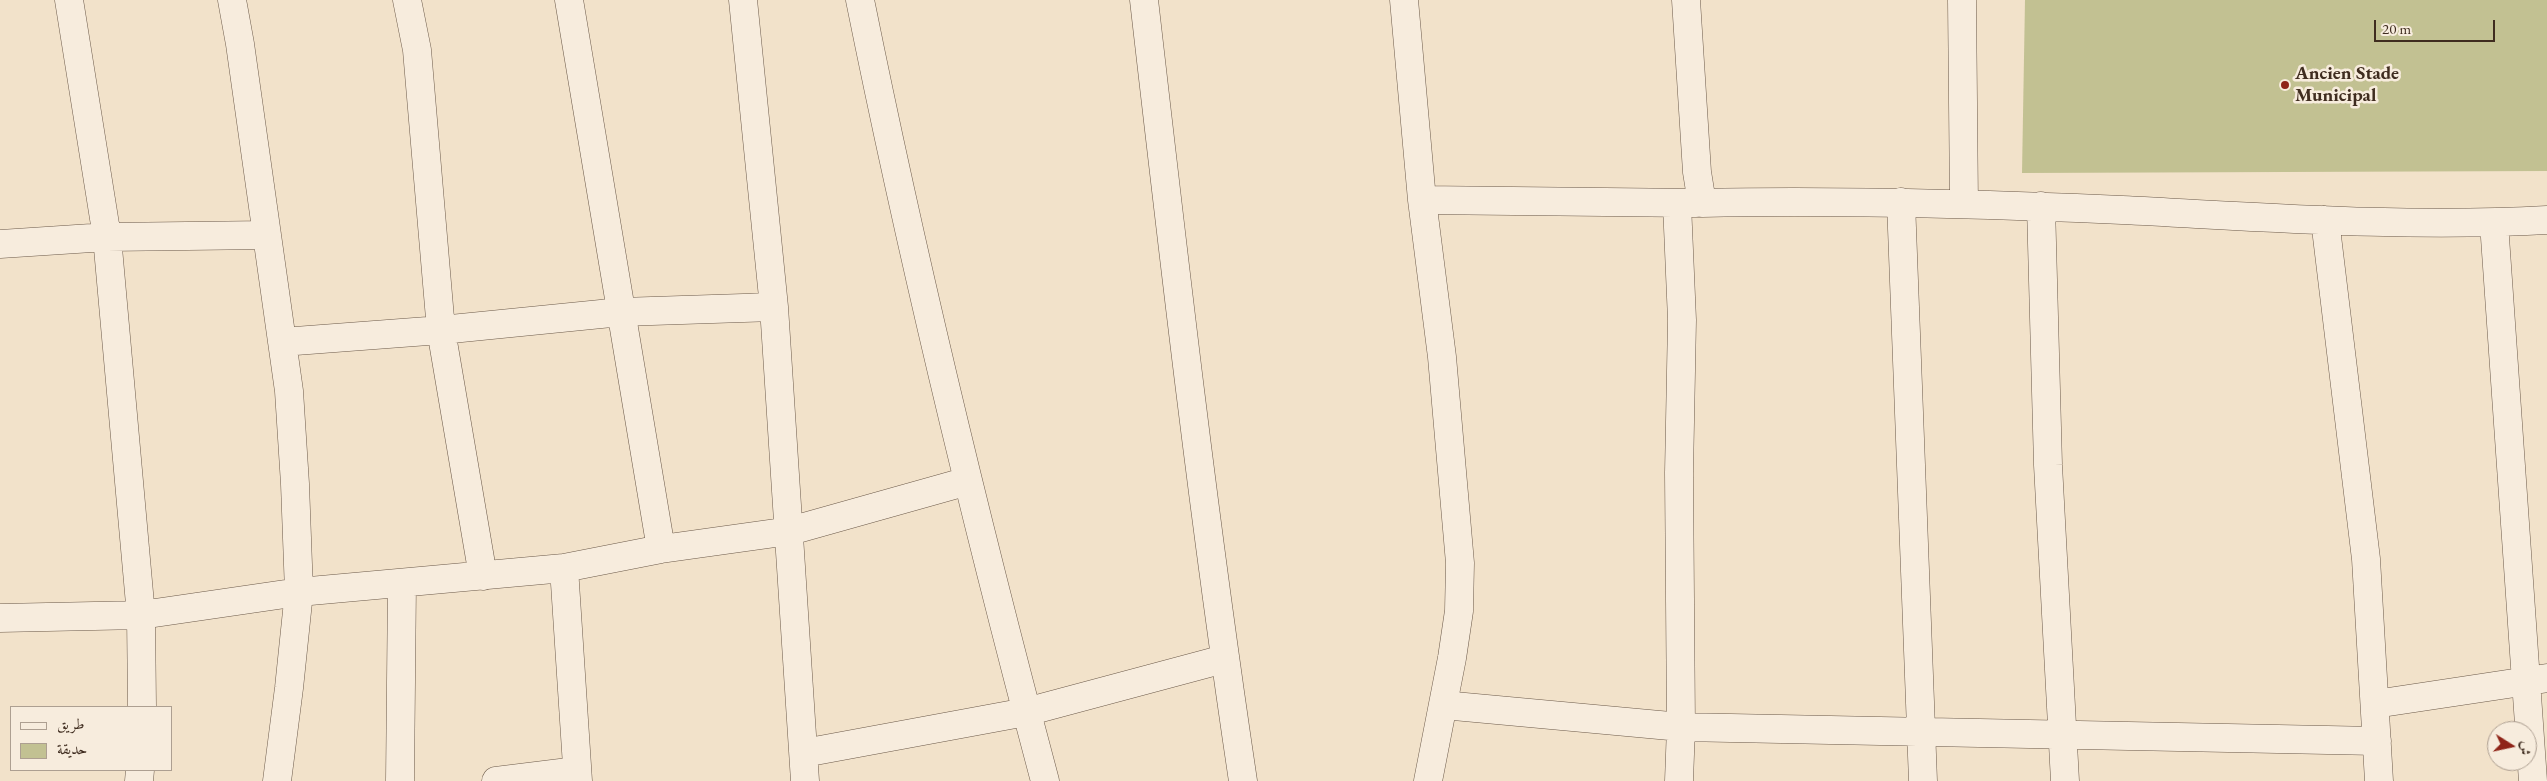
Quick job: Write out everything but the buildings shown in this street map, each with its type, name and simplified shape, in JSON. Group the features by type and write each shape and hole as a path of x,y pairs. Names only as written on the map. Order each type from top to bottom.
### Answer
{"street":[{"path":"69,0 107,237 141,615 142,706"},
{"path":"232,0 240,44 289,390 295,484 299,592 290,688 277,781"},
{"path":"408,0 417,50 442,330 483,576"},
{"path":"569,0 661,549"},
{"path":"743,0 774,307 805,781"},
{"path":"860,0 916,260 968,481 1045,781"},
{"path":"1144,0 1180,311 1224,659 1243,781"},
{"path":"1404,0 1422,200 1442,358 1460,563 1459,611 1428,781"},
{"path":"1679,781 1682,727 1679,473 1682,320 1689,203 1697,172 1686,0"},
{"path":"1962,0 1964,204"},
{"path":"1422,200 1689,203 1901,202 2041,206 2325,220 2494,223 2547,220"},
{"path":"1901,202 1924,781"},
{"path":"2041,206 2048,465 2064,734 2065,781"},
{"path":"2325,220 2366,559 2379,781"},
{"path":"2494,223 2537,680 2532,781"},
{"path":"0,244 107,237 267,235"},
{"path":"282,342 442,330 621,312 774,307"},
{"path":"0,618 141,615 299,592 564,568 661,549 790,531 968,481"},
{"path":"496,781 578,776 564,568"},
{"path":"400,781 402,583"},
{"path":"804,753 1026,712 1224,659"},
{"path":"2375,704 2537,680"},
{"path":"1443,705 1682,727 2377,741"}],"green space":[{"name":"Ancien Stade Municipal","path":"2025,0 2547,0 2547,171 2022,173"}],"place":[{"name":"Ancien Stade Municipal","path":"2285,85"}]}
